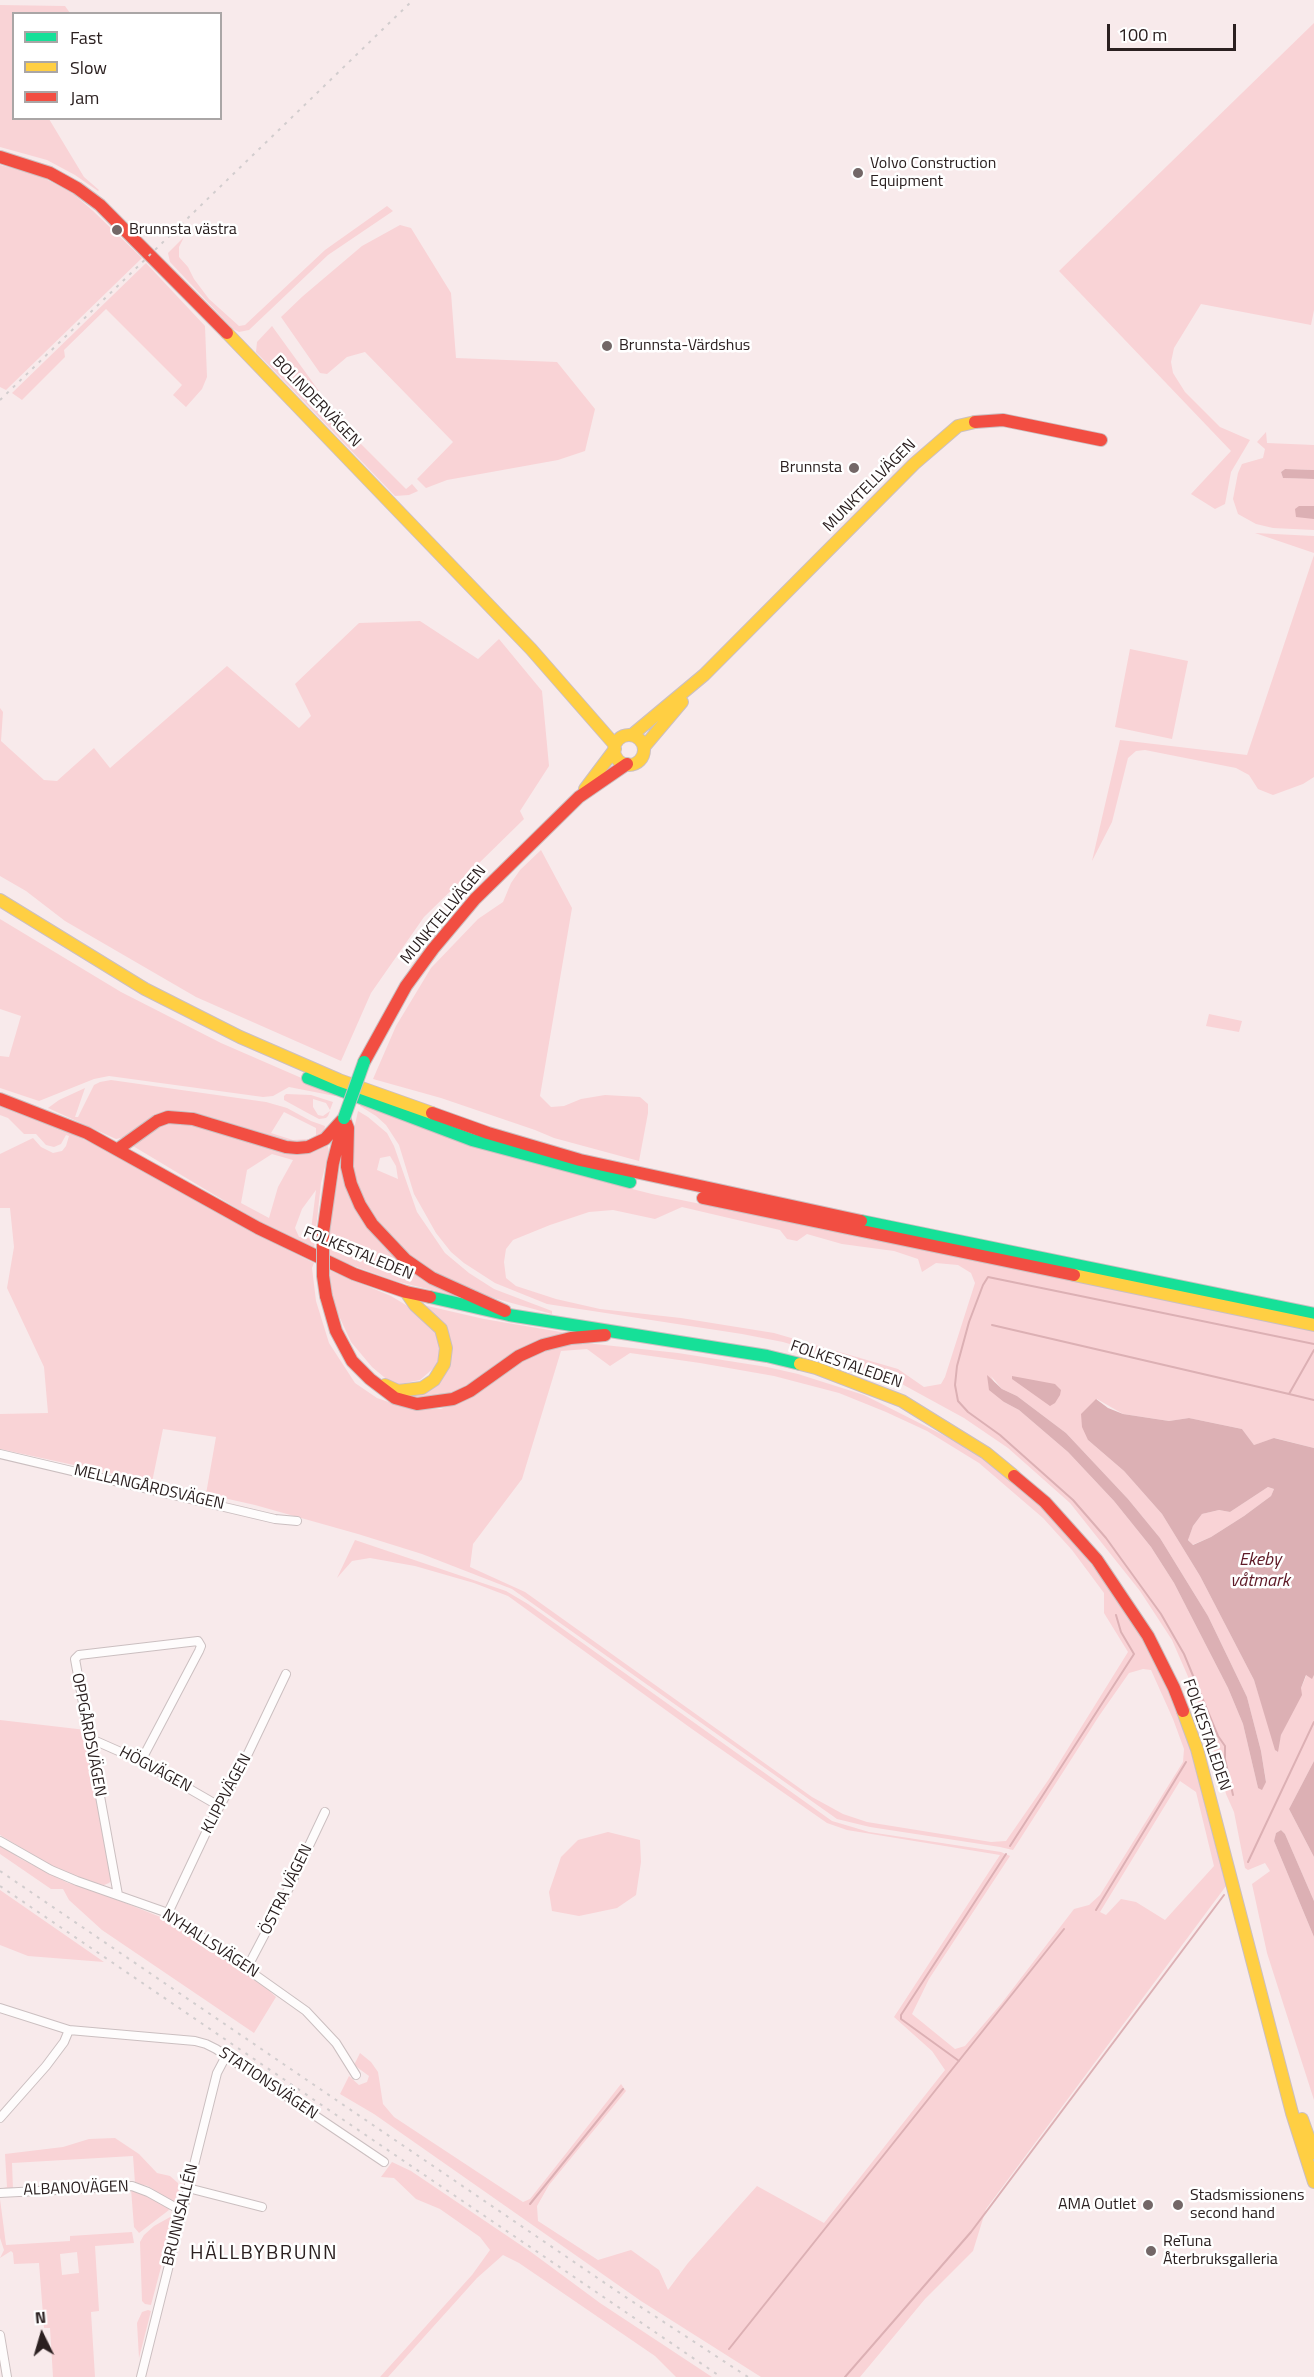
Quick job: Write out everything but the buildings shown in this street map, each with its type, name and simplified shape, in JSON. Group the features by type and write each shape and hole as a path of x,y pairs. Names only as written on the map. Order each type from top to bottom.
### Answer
{"main road":[{"name":"BOLINDERVÄGEN","path":"0,157 50,172 77,188 99,205 259,366 621,742"},
{"name":"MUNKTELLVÄGEN","path":"644,747 704,675 914,464 941,438 958,426 984,420 1003,420 1101,440"},
{"name":"MUNKTELLVÄGEN","path":"369,1379 352,1361 342,1345 329,1313 323,1276 323,1233 333,1163 344,1118 364,1062 406,986 433,949 475,899 579,797 621,742 704,675"},
{"path":"639,739 644,747 641,758 635,763 627,764 617,758 621,742 639,739"},
{"name":"MUNKTELLVÄGEN","path":"579,797 627,764"},
{"path":"0,900 145,989 240,1037 339,1080 488,1133 572,1157 679,1183 1314,1314"},
{"path":"0,912 124,988 235,1045 331,1088 472,1140 566,1167 652,1188 1314,1325"},
{"name":"FOLKESTALEDEN","path":"0,1099 52,1118 118,1149 277,1238 354,1274 406,1292 509,1316 767,1356 816,1368 902,1401 986,1453 1045,1502 1097,1560 1124,1596 1148,1636 1174,1688 1197,1749 1292,2113 1312,2160 1314,2182"},
{"path":"118,1149 157,1121 174,1116 193,1119 286,1147 297,1148 308,1147 325,1139 344,1118 348,1128 347,1167 351,1184 360,1205 378,1230 406,1260 432,1278 500,1307 509,1316"},
{"path":"369,1379 398,1391 414,1390 434,1380 444,1364 446,1348 441,1329 415,1305 406,1292"},
{"path":"369,1379 395,1398 417,1404 436,1403 453,1399 470,1391 519,1356 543,1345 571,1338 621,1333"}],"street":[{"name":"MELLANGÅRDSVÄGEN","path":"0,1454 275,1519 297,1521"},
{"name":"OPPGÅRDSVÄGEN","path":"118,1895 75,1663 79,1655 195,1640 199,1642 199,1651 141,1761"},
{"name":"KLIPPVÄGEN","path":"168,1913 286,1674"},
{"name":"HÖGVÄGEN","path":"89,1738 141,1761 219,1806"},
{"name":"ÖSTRA VÄGEN","path":"248,1968 325,1812"},
{"name":"NYHALLSVÄGEN","path":"0,1841 51,1870 168,1913 285,1994 314,2019 336,2043 356,2075"},
{"name":"STATIONSVÄGEN","path":"0,2008 69,2030 195,2041 216,2049 384,2162"},
{"path":"0,2118 46,2066 64,2042 69,2030"},
{"name":"BRUNNSALLÉN","path":"141,2377 217,2073 226,2056"},
{"name":"ALBANOVÄGEN","path":"0,2193 132,2186 182,2211"},
{"path":"188,2188 262,2207"},
{"path":"0,2335 7,2377"}],"shaded area":[{"path":"0,5 65,6 69,12 12,12 12,120 50,120 84,177 99,190 47,160 0,147"},
{"path":"1314,23 1314,310 1311,325 1201,304 1174,348 1171,362 1173,373 1185,392 1220,427 1250,440 1231,472 1225,504 1215,509 1191,494 1231,451 1059,271"},
{"path":"0,165 36,174 71,192 142,258 6,390 0,387"},
{"path":"387,206 393,211 328,255 249,330 239,332 233,329 170,262 168,253 184,237 179,247 179,257 188,267 194,279 209,299 239,326 245,325 325,250"},
{"path":"400,225 411,228 451,293 456,358 557,362 595,409 585,451 558,460 447,480 426,488 417,479 453,442 365,352 347,357 327,374 320,373 281,317 362,246"},
{"path":"146,263 205,326 207,377 202,389 186,407 173,395 182,385 106,309 64,350 65,357 22,400 12,393"},
{"path":"272,326 319,391 316,399 406,489 412,484 418,491 409,495 395,496 256,352 257,342"},
{"path":"1266,432 1267,443 1314,445 1314,470 1285,469 1281,472 1283,478 1314,479 1314,506 1299,506 1314,518 1314,530 1273,528 1256,524 1238,514 1233,499 1238,473 1242,464 1263,458 1265,449 1257,442"},
{"path":"1255,533 1314,536 1314,553"},
{"path":"1314,555 1314,777 1303,784 1273,795 1258,789 1249,775 1236,768 1145,750 1136,751 1128,758 1112,822 1092,861 1120,740 1247,755"},
{"path":"420,621 478,659 499,639 542,691 549,766 520,811 524,819 424,917 371,993 341,1061 196,997 65,921 26,891 0,876 0,708 3,712 1,741 44,780 57,781 94,748 110,768 227,666 299,728 311,716 295,684 359,623"},
{"path":"1130,649 1188,661 1172,739 1115,727"},
{"path":"541,850 572,908 540,1096 551,1107 564,1106 581,1099 605,1095 640,1097 648,1104 648,1113 639,1161 554,1138 441,1098 373,1079 396,1026 431,968 478,919 503,902 511,883 520,870"},
{"path":"0,919 121,992 221,1043 336,1093 335,1096 289,1087 273,1096 263,1097 109,1076 94,1079 39,1101 0,1088 0,1056 9,1057 21,1016 0,1009"},
{"path":"1209,1014 1242,1021 1239,1032 1206,1026"},
{"path":"111,1080 266,1102 287,1108 325,1126 324,1132 318,1139 300,1143 285,1142 270,1135 190,1111 170,1111 154,1115 130,1136 116,1139 48,1108 59,1100 85,1088 75,1117 78,1117 94,1085","holes":["284,1112 316,1128 316,1135 309,1139 293,1140 271,1133"]},
{"path":"286,1094 311,1095 333,1102 330,1110 326,1103 313,1099 313,1107 318,1115 323,1116 330,1111 326,1118 319,1119 284,1100"},
{"path":"361,1104 581,1176 652,1194 1314,1330 1314,1448 1275,1438 1254,1445 1242,1429 1189,1418 1169,1421 1123,1414 1097,1399 1088,1440 1124,1471 1162,1514 1200,1576 1254,1680 1277,1752 1281,1735 1307,1674 1312,1678 1314,1675 1314,1761 1289,1809 1314,1857 1314,1901 1285,1834 1281,1830 1276,1833 1274,1841 1314,1937 1314,2100 1267,1953 1252,1884 1270,1871 1265,1863 1248,1870 1245,1868 1234,1812 1226,1794 1211,1740 1193,1688 1172,1640 1140,1591 1070,1503 1008,1448 964,1418 900,1383 850,1362 783,1342 742,1334 547,1304 495,1283 451,1252 436,1233 414,1194 399,1145 386,1125 360,1106","holes":["682,1207 780,1230 787,1239 797,1241 807,1234 842,1244 894,1251 918,1259 922,1272 936,1263 958,1265 971,1273 975,1283 941,1384 924,1387 898,1369 774,1333 681,1318 600,1309 556,1299 516,1286 506,1278 504,1262 506,1249 513,1240 550,1225 589,1212 613,1210 655,1219","991,1376 1002,1389 1017,1396 1066,1433 1128,1499 1160,1538 1208,1616 1247,1697 1266,1781 1258,1788 1243,1724 1228,1688 1174,1583 1151,1547 1114,1501 1068,1452 1019,1410 1004,1402"]},
{"path":"0,1106 103,1148 245,1228 314,1263 312,1268 316,1301 329,1343 355,1383 377,1398 409,1409 441,1409 471,1396 521,1359 561,1346 586,1343 678,1353 798,1374 864,1395 959,1443 1002,1472 1065,1531 1119,1600 1146,1644 1189,1744 1226,1886 986,2209 973,2251 925,2299 860,2377 761,2377 641,2301 374,2114 340,2094 349,2076 359,2085 367,2082 369,2076 354,2065 360,2053 378,2072 383,2104 394,2117 523,2202 530,2199 621,2084 626,2091 549,2185 537,2206 538,2221 598,2260 631,2250 659,2270 668,2290 688,2263 757,2186 824,2223 945,2070 932,2051 894,2017 1000,1855 847,1830 827,1823 508,1596 474,1583 415,1566 370,1558 352,1561 337,1578 355,1540 506,1591 528,1604 832,1821 869,1832 1001,1852 1010,1856 929,1979 912,2014 955,2049 965,2046 1001,2004 1074,1909 1089,1905 1100,1895 1183,1762 1184,1749 1151,1670 1143,1669 1129,1673 1013,1850 870,1827 837,1819 512,1589 422,1554 358,1534 255,1505 206,1494 216,1437 163,1429 152,1482 0,1449 0,1414 48,1413 44,1367 7,1288 14,1247 10,1208 0,1208 0,1154 33,1138 41,1147 53,1153 62,1151 69,1136 66,1135 61,1144 54,1147 46,1145 36,1134 24,1134 8,1118 0,1115","holes":["587,1349 610,1366 630,1353 774,1376 839,1393 886,1412 927,1431 979,1463 1043,1518 1072,1550 1104,1593 1104,1613 1128,1652 1049,1779 1006,1841 991,1842 867,1822 843,1814 812,1797 525,1592 470,1567 473,1544 522,1479 561,1351","1180,1781 1196,1792 1214,1866 1165,1920 1136,1902 1121,1899 1106,1915 1100,1912"]},
{"path":"358,1111 387,1133 394,1146 417,1212 445,1253 469,1273 494,1289 552,1311 552,1314 486,1296 448,1280 413,1260 372,1218 363,1201 351,1165 353,1134","holes":["390,1156 396,1166 398,1179 377,1170 380,1158"]},
{"path":"178,1120 283,1152 303,1154 327,1144 329,1151 321,1183 314,1248 268,1227 133,1146 154,1128","holes":["272,1154 293,1160 278,1187 269,1218 241,1203 247,1170","316,1190 310,1238 299,1237 295,1228 302,1209"]},
{"path":"342,1155 379,1239 468,1299 395,1281 329,1257 329,1231"},
{"path":"329,1270 391,1296 419,1313 438,1335 441,1354 436,1366 420,1380 400,1384 390,1382 372,1367 351,1342 334,1305"},
{"path":"423,1305 484,1319 567,1333 525,1347 455,1392 416,1400 405,1396 417,1395 432,1387 447,1371 451,1357 451,1342 447,1329"},
{"path":"1268,1487 1274,1489 1271,1496 1211,1537 1192,1545 1188,1539 1193,1526 1202,1514 1219,1510 1230,1512"},
{"path":"0,1720 86,1730 113,1879 109,1883 104,1885 90,1882 57,1869 0,1835"},
{"path":"608,1832 640,1840 641,1862 636,1895 617,1908 579,1916 552,1911 549,1892 561,1857 578,1840"},
{"path":"0,1845 21,1859 68,1883 80,1885 168,1920 260,1982 276,1997 254,2033 102,1930 69,1900 63,1889 51,1889 0,1854"},
{"path":"0,1890 104,1962 28,1956 0,1945"},
{"path":"115,2138 139,2154 157,2173 170,2176 178,2183 179,2194 176,2202 166,2199 148,2186 135,2183 133,2156 12,2163 13,2190 0,2189 7,2187 5,2154 63,2147 89,2139"},
{"path":"392,2162 411,2171 531,2252 600,2303 712,2377 676,2377 655,2356 519,2263 503,2255 477,2278 388,2377 380,2377 472,2275 490,2250 480,2237 440,2209 416,2199 394,2178 381,2177"},
{"path":"131,2189 168,2207 169,2210 139,2233 134,2227"},
{"path":"0,2199 6,2245 70,2241 70,2236 132,2232 134,2243 95,2246 99,2311 91,2312 95,2377 53,2377 50,2328 44,2328 39,2263 14,2264 11,2251 0,2258 4,2250 0,2238","holes":["77,2252 79,2273 62,2275 60,2254"]},
{"path":"172,2216 174,2218 151,2305 145,2304 142,2301 140,2242 154,2226"},
{"path":"151,2311 139,2358 137,2323 142,2312"}],"water":[{"path":"1285,469 1314,470 1314,479 1283,478 1281,472"},
{"path":"1299,506 1314,506 1314,519 1296,517 1295,509"},
{"name":"Ekeby våtmark","path":"987,1375 1002,1389 1017,1396 1066,1433 1128,1499 1160,1538 1208,1616 1247,1697 1261,1751 1266,1782 1262,1790 1258,1788 1243,1724 1228,1688 1174,1583 1151,1547 1114,1501 1068,1452 1019,1410 989,1390"},
{"path":"1012,1376 1055,1384 1061,1390 1060,1395 1050,1406 1012,1379"},
{"name":"Ekeby våtmark","path":"1096,1399 1108,1408 1123,1414 1169,1421 1189,1418 1242,1429 1254,1445 1274,1438 1314,1448 1314,1675 1312,1679 1306,1675 1301,1688 1302,1695 1281,1735 1278,1752 1275,1750 1254,1680 1200,1576 1162,1514 1124,1471 1088,1440 1082,1427 1081,1414","holes":["1268,1487 1274,1489 1271,1496 1211,1537 1193,1545 1188,1540 1193,1526 1202,1514 1219,1510 1230,1512"]},
{"path":"1314,1761 1314,1857 1289,1809"},
{"path":"1281,1830 1285,1834 1314,1901 1314,1937 1274,1841 1276,1833"}],"waterway":[{"path":"1233,1795 1225,1759 1225,1746 1218,1736 1184,1654 1161,1614 1106,1538 1073,1500 1000,1435 968,1412 958,1401 955,1385 957,1366 969,1322 988,1277 1314,1344"},
{"path":"992,1325 1289,1394 1314,1350"},
{"path":"1289,1394 1314,1400"},
{"path":"1010,1846 1134,1654 1121,1632 1116,1615"},
{"path":"1248,1862 1314,1722"},
{"path":"1096,1910 1186,1762"},
{"path":"959,2061 901,2019 901,2015 1006,1854"},
{"path":"845,2377 971,2232 1224,1895"},
{"path":"729,2349 1064,1929"},
{"path":"530,2204 623,2089"}],"railway":[{"path":"0,400 413,0"},
{"path":"0,1871 624,2296 748,2377"},
{"path":"0,1886 721,2377"}],"traffic: fast":[{"path":"344,1118 364,1062"},
{"path":"308,1078 472,1140 630,1182"},
{"path":"861,1221 1314,1314"},
{"path":"430,1297 509,1315 767,1356 800,1364"}],"traffic: slow":[{"path":"227,333 531,649 615,745"},
{"path":"632,735 704,675 914,464 958,426 975,422"},
{"path":"644,747 682,702"},
{"path":"629,735 639,740 644,750 639,760 629,765 619,760 614,750 619,740 629,735"},
{"path":"585,789 615,749"},
{"path":"0,900 145,989 240,1037 339,1080 432,1113"},
{"path":"1074,1275 1314,1325"},
{"path":"385,1385 398,1391 422,1388 434,1380 444,1364 446,1348 441,1329 415,1305 406,1292"},
{"path":"800,1364 902,1401 986,1453 1014,1476"},
{"path":"1183,1711 1197,1749 1292,2113 1314,2182"},
{"path":"1302,2119 1314,2153"}],"traffic: jam":[{"path":"0,157 50,173 77,188 100,205 227,333"},
{"path":"975,422 1003,420 1101,440"},
{"path":"364,1062 406,986 433,949 475,899 579,797 627,764"},
{"path":"0,1099 87,1133 258,1228 354,1274 406,1292 430,1297"},
{"path":"432,1113 488,1133 580,1160 861,1221"},
{"path":"118,1149 157,1121 168,1117 193,1119 286,1147 297,1148 308,1147 325,1139 344,1118"},
{"path":"344,1118 348,1128 347,1167 351,1184 372,1224 406,1260 432,1278 505,1311"},
{"path":"323,1233 333,1163 342,1128"},
{"path":"703,1198 1074,1275"},
{"path":"323,1233 323,1276 326,1296"},
{"path":"326,1296 336,1331 352,1361 370,1379 395,1398 417,1404 453,1399 470,1391 519,1356 543,1345 571,1338 605,1335"},
{"path":"1014,1476 1045,1502 1097,1560 1148,1636 1183,1711"}],"place":[{"name":"Volvo Construction Equipment","path":"858,173"},
{"name":"Brunnsta västra","path":"117,230"},
{"name":"Brunnsta-Värdshus","path":"607,346"},
{"name":"Brunnsta","path":"854,468"},
{"name":"AMA Outlet","path":"1148,2205"},
{"name":"Stadsmissionens second hand","path":"1178,2205"},
{"name":"ReTuna Återbruksgalleria","path":"1151,2251"}],"district":[{"name":"HÄLLBYBRUNN","path":"264,2254"}]}
